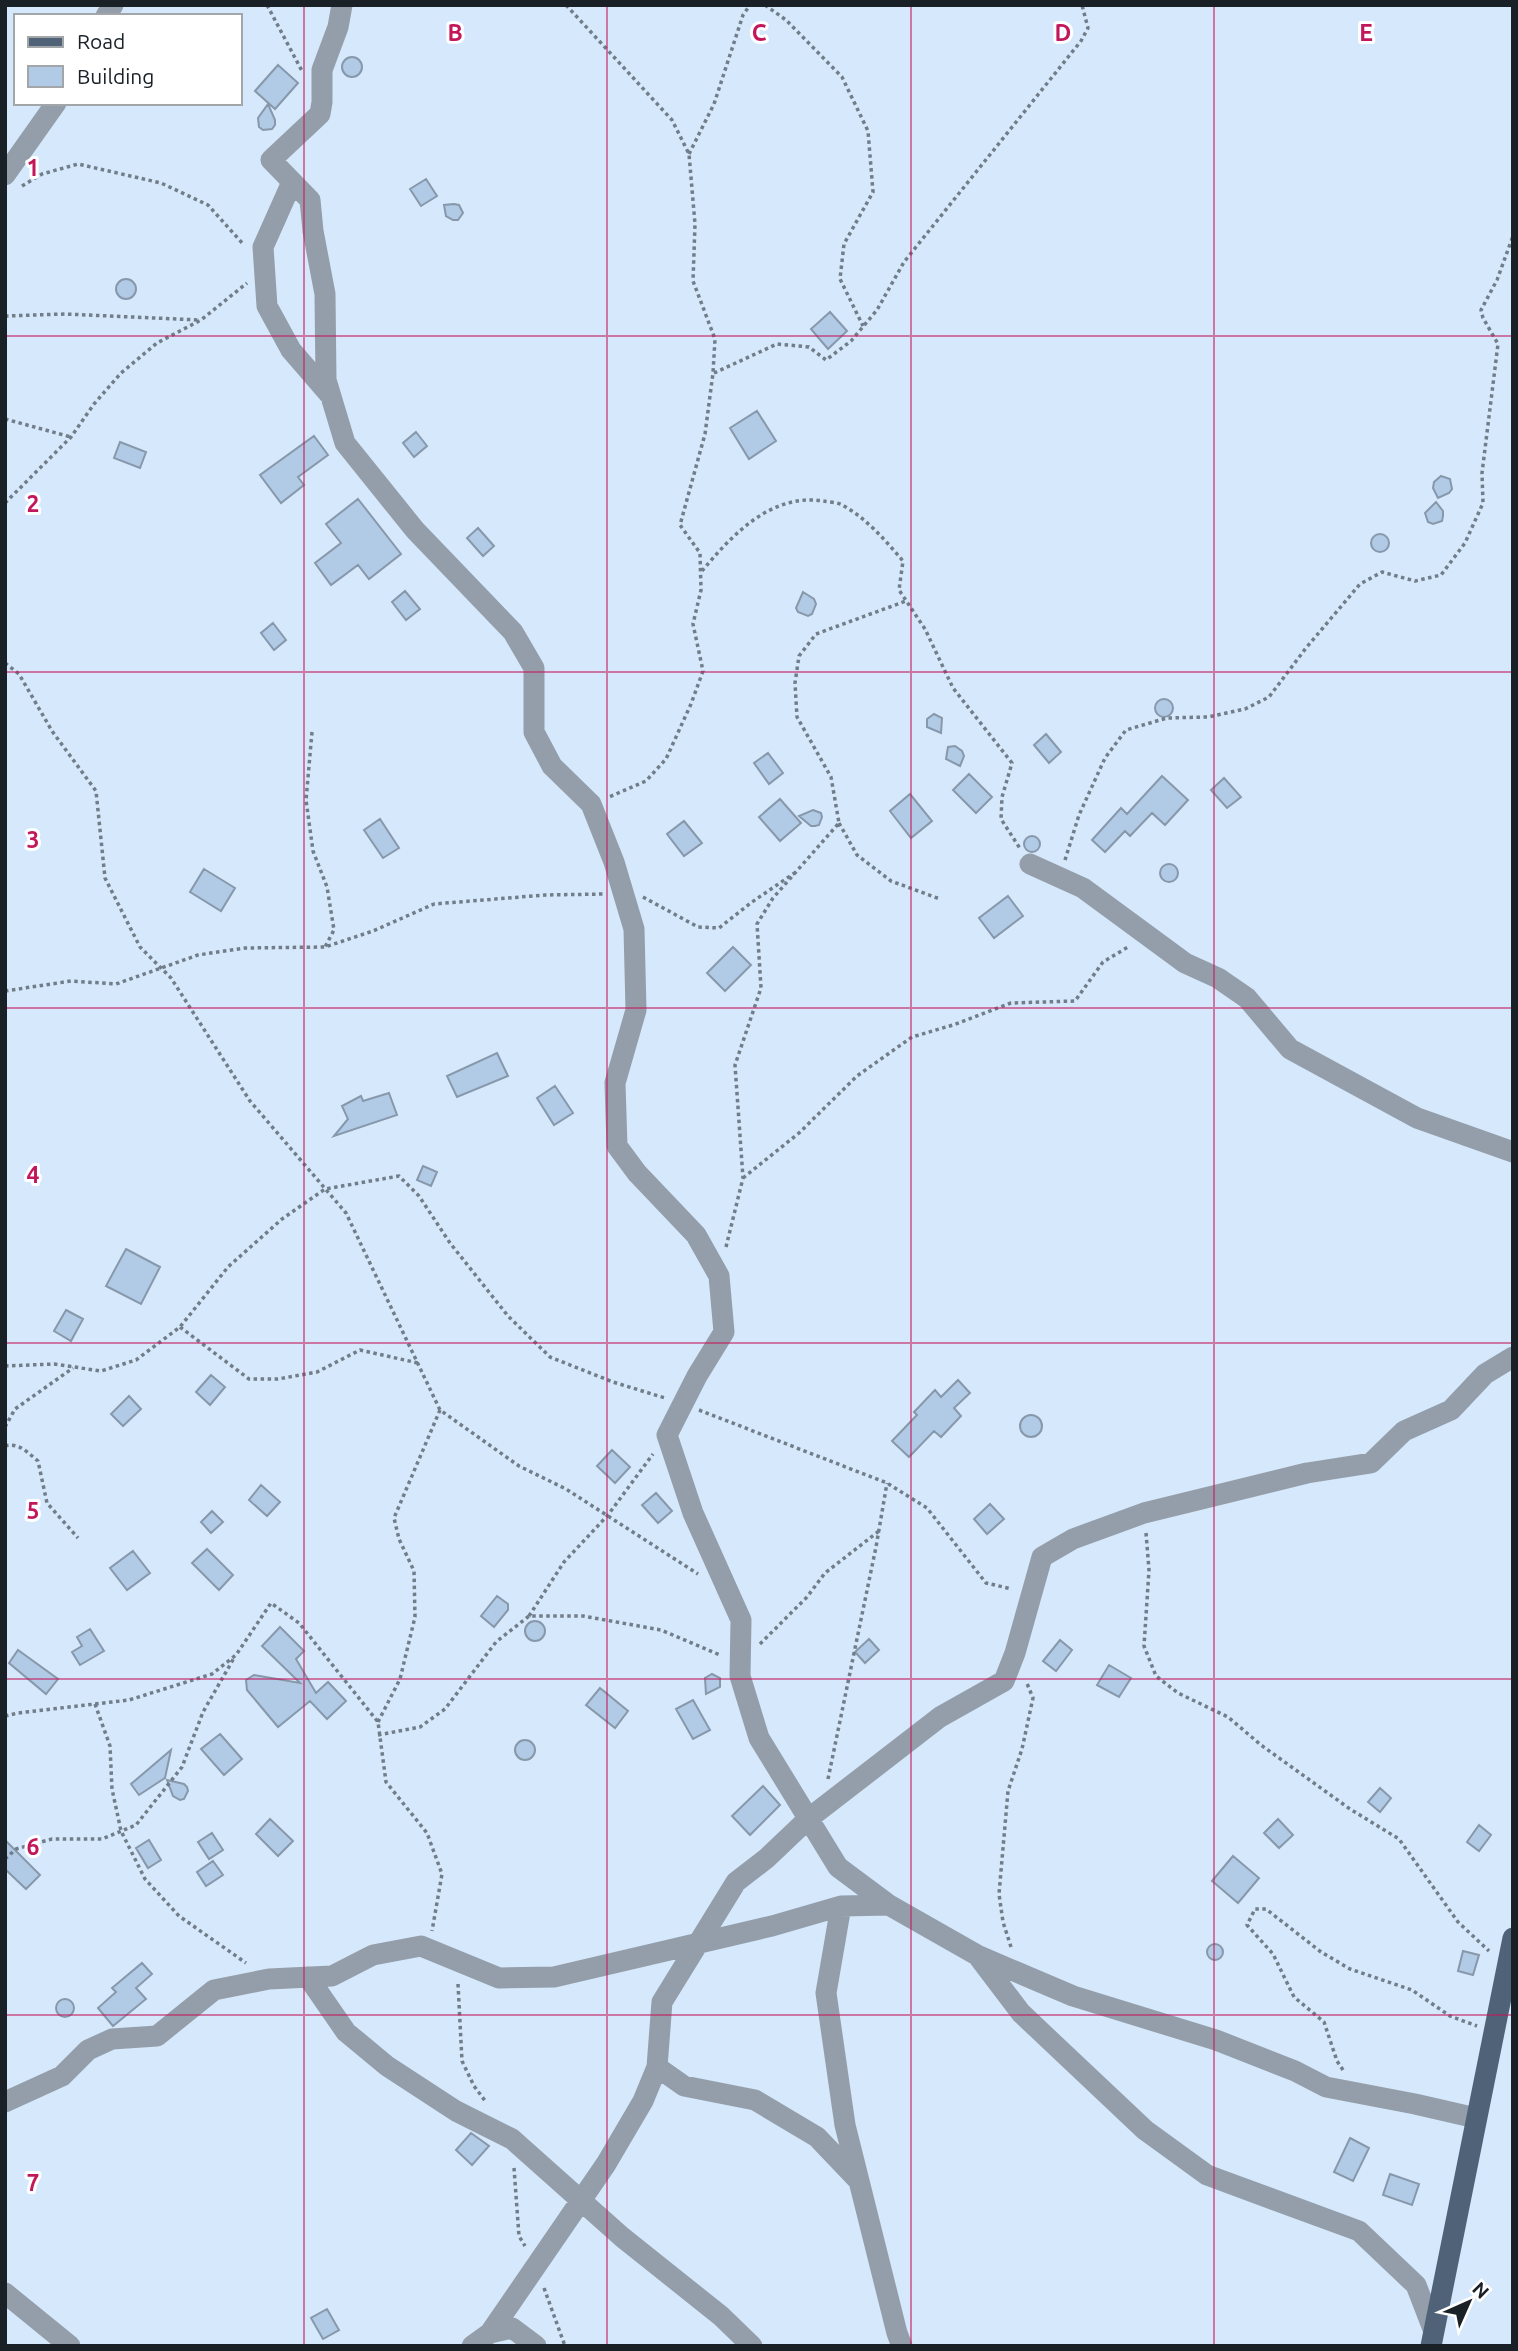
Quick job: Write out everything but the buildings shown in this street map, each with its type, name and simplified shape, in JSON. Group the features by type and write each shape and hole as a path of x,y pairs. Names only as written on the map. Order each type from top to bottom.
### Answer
{"main road":[{"path":"1432,2338 1513,1938"}],"street":[{"path":"342,5 338,27 322,71 320,114 271,160 310,200 325,294 326,380 345,443 415,530 513,632 534,668 534,732 552,766 591,804 614,862 634,929 636,1010 615,1083 617,1146 637,1173 696,1236 719,1276 724,1332 667,1436 693,1513 741,1620 740,1676 759,1738 815,1813 838,1867 889,1905 977,1955 1073,1996 1216,2040 1294,2071 1326,2087 1476,2118"},
{"path":"10,183 55,105"},
{"path":"292,182 262,247 267,306 291,350 331,397"},
{"path":"1030,864 1083,888 1185,962 1217,978 1247,998 1290,1049 1418,1118 1513,1152"},
{"path":"481,2340 606,2164 642,2101 657,2067 662,2001 736,1882 768,1858 815,1813 940,1717 1004,1681 1015,1653 1042,1558 1073,1539 1144,1513 1307,1473 1371,1463 1404,1431 1451,1409 1485,1374 1513,1357"},
{"path":"5,2102 62,2076 88,2050 112,2039 157,2036 214,1990 270,1979 332,1976 373,1955 421,1946 499,1978 554,1977 772,1926 841,1906 889,1905"},
{"path":"841,1906 826,1993 845,2125 902,2346"},
{"path":"977,1955 1021,2012 1144,2130 1207,2175 1359,2231 1416,2285 1432,2338"},
{"path":"308,1977 346,2032 377,2057 456,2111 512,2139 622,2237 721,2316 752,2346"},
{"path":"657,2067 684,2086 755,2100 817,2137 859,2180"},
{"path":"5,2293 70,2346"},
{"path":"481,2340 512,2329 536,2346"}],"path":[{"path":"267,5 303,72"},
{"path":"566,5 673,120 689,154 695,223 693,281 715,339 705,434 680,525 701,553 701,590 693,624 704,671 666,759 646,781 591,804"},
{"path":"689,154 714,104 743,15 750,5"},
{"path":"765,5 786,20 842,77 868,131 873,192 844,244 840,279 863,326"},
{"path":"713,373 777,344 808,347 826,360 850,341 877,310 904,262 1081,41 1088,28 1082,5"},
{"path":"5,503 71,438 94,404 121,373 157,343 201,320 264,268 208,205 161,183 78,164 10,183"},
{"path":"1060,877 1084,804 1105,758 1126,730 1167,718 1208,717 1233,712 1269,697 1360,584 1382,572 1415,581 1441,575 1465,543 1483,503 1482,474 1498,344 1483,318 1482,310 1497,280 1513,236"},
{"path":"5,316 65,314 201,320"},
{"path":"5,419 71,438"},
{"path":"701,572 729,539 765,511 810,499 842,504 880,535 903,561 899,590 925,629 953,688 1012,763 1002,797 1001,819 1030,864"},
{"path":"906,601 816,634 799,656 795,683 797,717 831,777 839,823 857,855 891,881 940,898"},
{"path":"5,663 19,674 52,731 96,791 105,878 140,947 171,978 250,1101 346,1213 440,1410 519,1466 566,1489 731,1596"},
{"path":"312,732 306,800 313,851 327,887 334,930 325,947"},
{"path":"719,1276 743,1178 735,1065 761,988 757,924 773,898 839,823"},
{"path":"5,991 71,981 117,984 198,955 245,948 325,947 373,931 434,904 545,895 623,894 648,897 698,927 719,928 751,902 796,873"},
{"path":"743,1178 799,1133 857,1076 912,1037 1011,1003 1075,1001 1103,962 1128,947"},
{"path":"5,1366 54,1364 101,1371 136,1360 180,1327 228,1267 282,1219 325,1189 399,1175 419,1195 450,1242 508,1316 550,1357 613,1382 683,1404 887,1483 927,1508 986,1583 1030,1593"},
{"path":"180,1327 249,1379 278,1379 317,1372 360,1350 418,1363"},
{"path":"5,1426 15,1409 75,1367"},
{"path":"429,1949 442,1874 427,1833 386,1782 378,1723 400,1679 415,1617 414,1571 399,1539 394,1518 440,1410"},
{"path":"378,1735 420,1727 445,1709 496,1643 529,1616 564,1562 608,1515 667,1436"},
{"path":"5,1446 11,1444 22,1448 38,1461 47,1503 78,1538"},
{"path":"815,1813 839,1716 887,1483"},
{"path":"1144,1513 1149,1570 1144,1646 1156,1676 1178,1693 1228,1717 1261,1745 1350,1809 1399,1839 1458,1922 1507,1967"},
{"path":"529,1616 583,1616 661,1630 740,1664 807,1597 825,1573 878,1531"},
{"path":"5,1859 16,1849 52,1839 102,1839 136,1825 182,1768 203,1712 236,1655 271,1603 299,1623 378,1723"},
{"path":"1015,1653 1033,1698 1008,1791 999,1894 1003,1922 1018,1972"},
{"path":"5,1716 129,1700 212,1674 236,1655"},
{"path":"95,1704 110,1746 112,1789 121,1831 145,1879 179,1916 270,1979"},
{"path":"1362,2094 1337,2061 1324,2022 1294,1997 1273,1954 1247,1925 1255,1909 1266,1909 1321,1952 1350,1969 1412,1990 1450,2016 1494,2032"}]}
